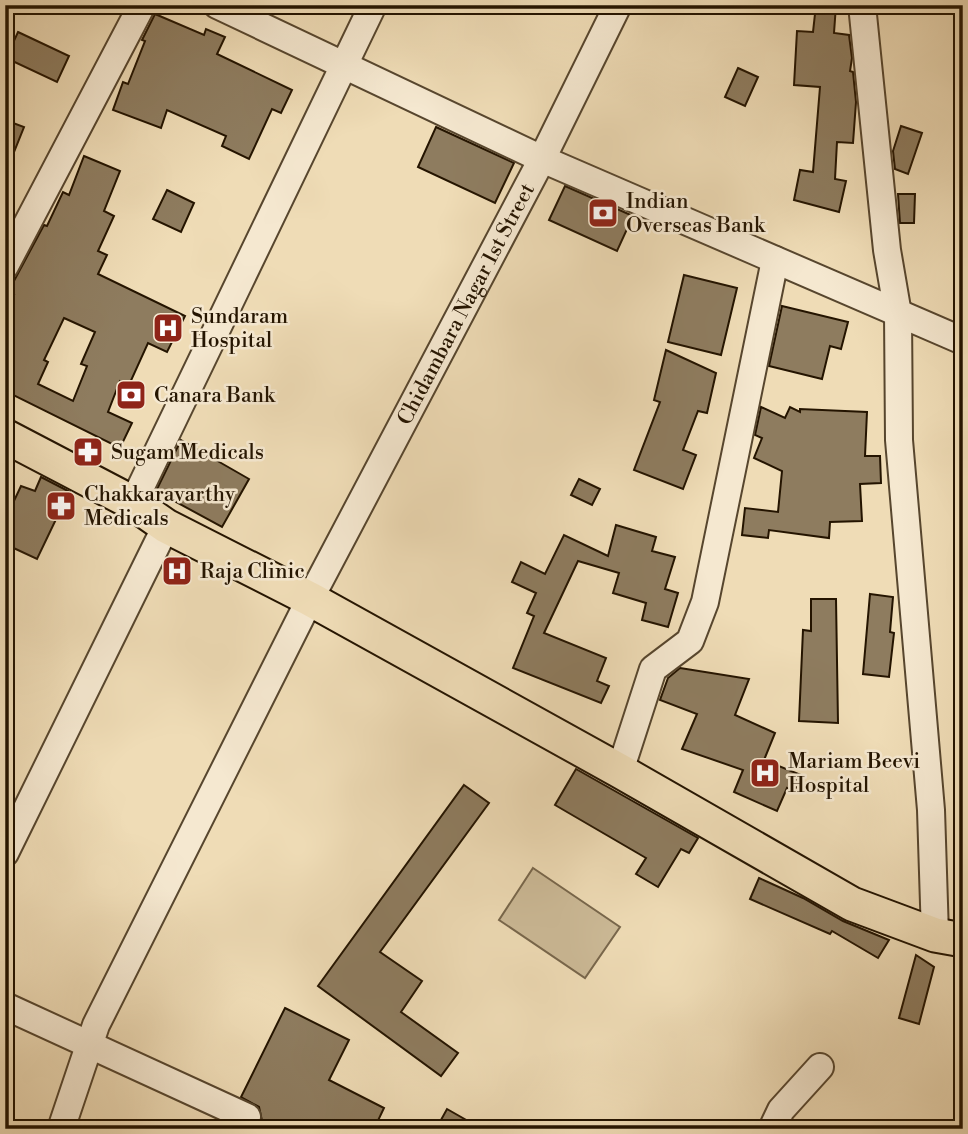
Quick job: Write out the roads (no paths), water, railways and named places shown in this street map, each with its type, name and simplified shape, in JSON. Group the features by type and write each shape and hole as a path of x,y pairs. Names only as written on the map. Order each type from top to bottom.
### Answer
{"main road":[{"path":"7,440 133,503 166,526 310,599 620,771 852,904 949,938"}],"street":[{"path":"5,266 142,5"},
{"path":"217,5 542,159 963,341"},
{"path":"133,503 373,5"},
{"name":"Chidambara Nagar 1st Street","path":"61,1129 102,1013 310,599 542,159 618,5"},
{"path":"862,5 887,250 898,314 899,440 931,810 949,938"},
{"path":"620,771 653,668 690,641 705,601 775,260"},
{"path":"5,853 166,526"},
{"path":"5,1006 247,1116"},
{"path":"772,1129 781,1110 820,1067"}],"place":[{"name":"Indian Overseas Bank","path":"603,213"},
{"name":"Sundaram Hospital","path":"168,328"},
{"name":"Canara Bank","path":"131,395"},
{"name":"Sugam Medicals","path":"88,452"},
{"name":"Chakkaravarthy Medicals","path":"61,506"},
{"name":"Raja Clinic","path":"177,571"},
{"name":"Mariam Beevi Hospital","path":"765,773"}]}
